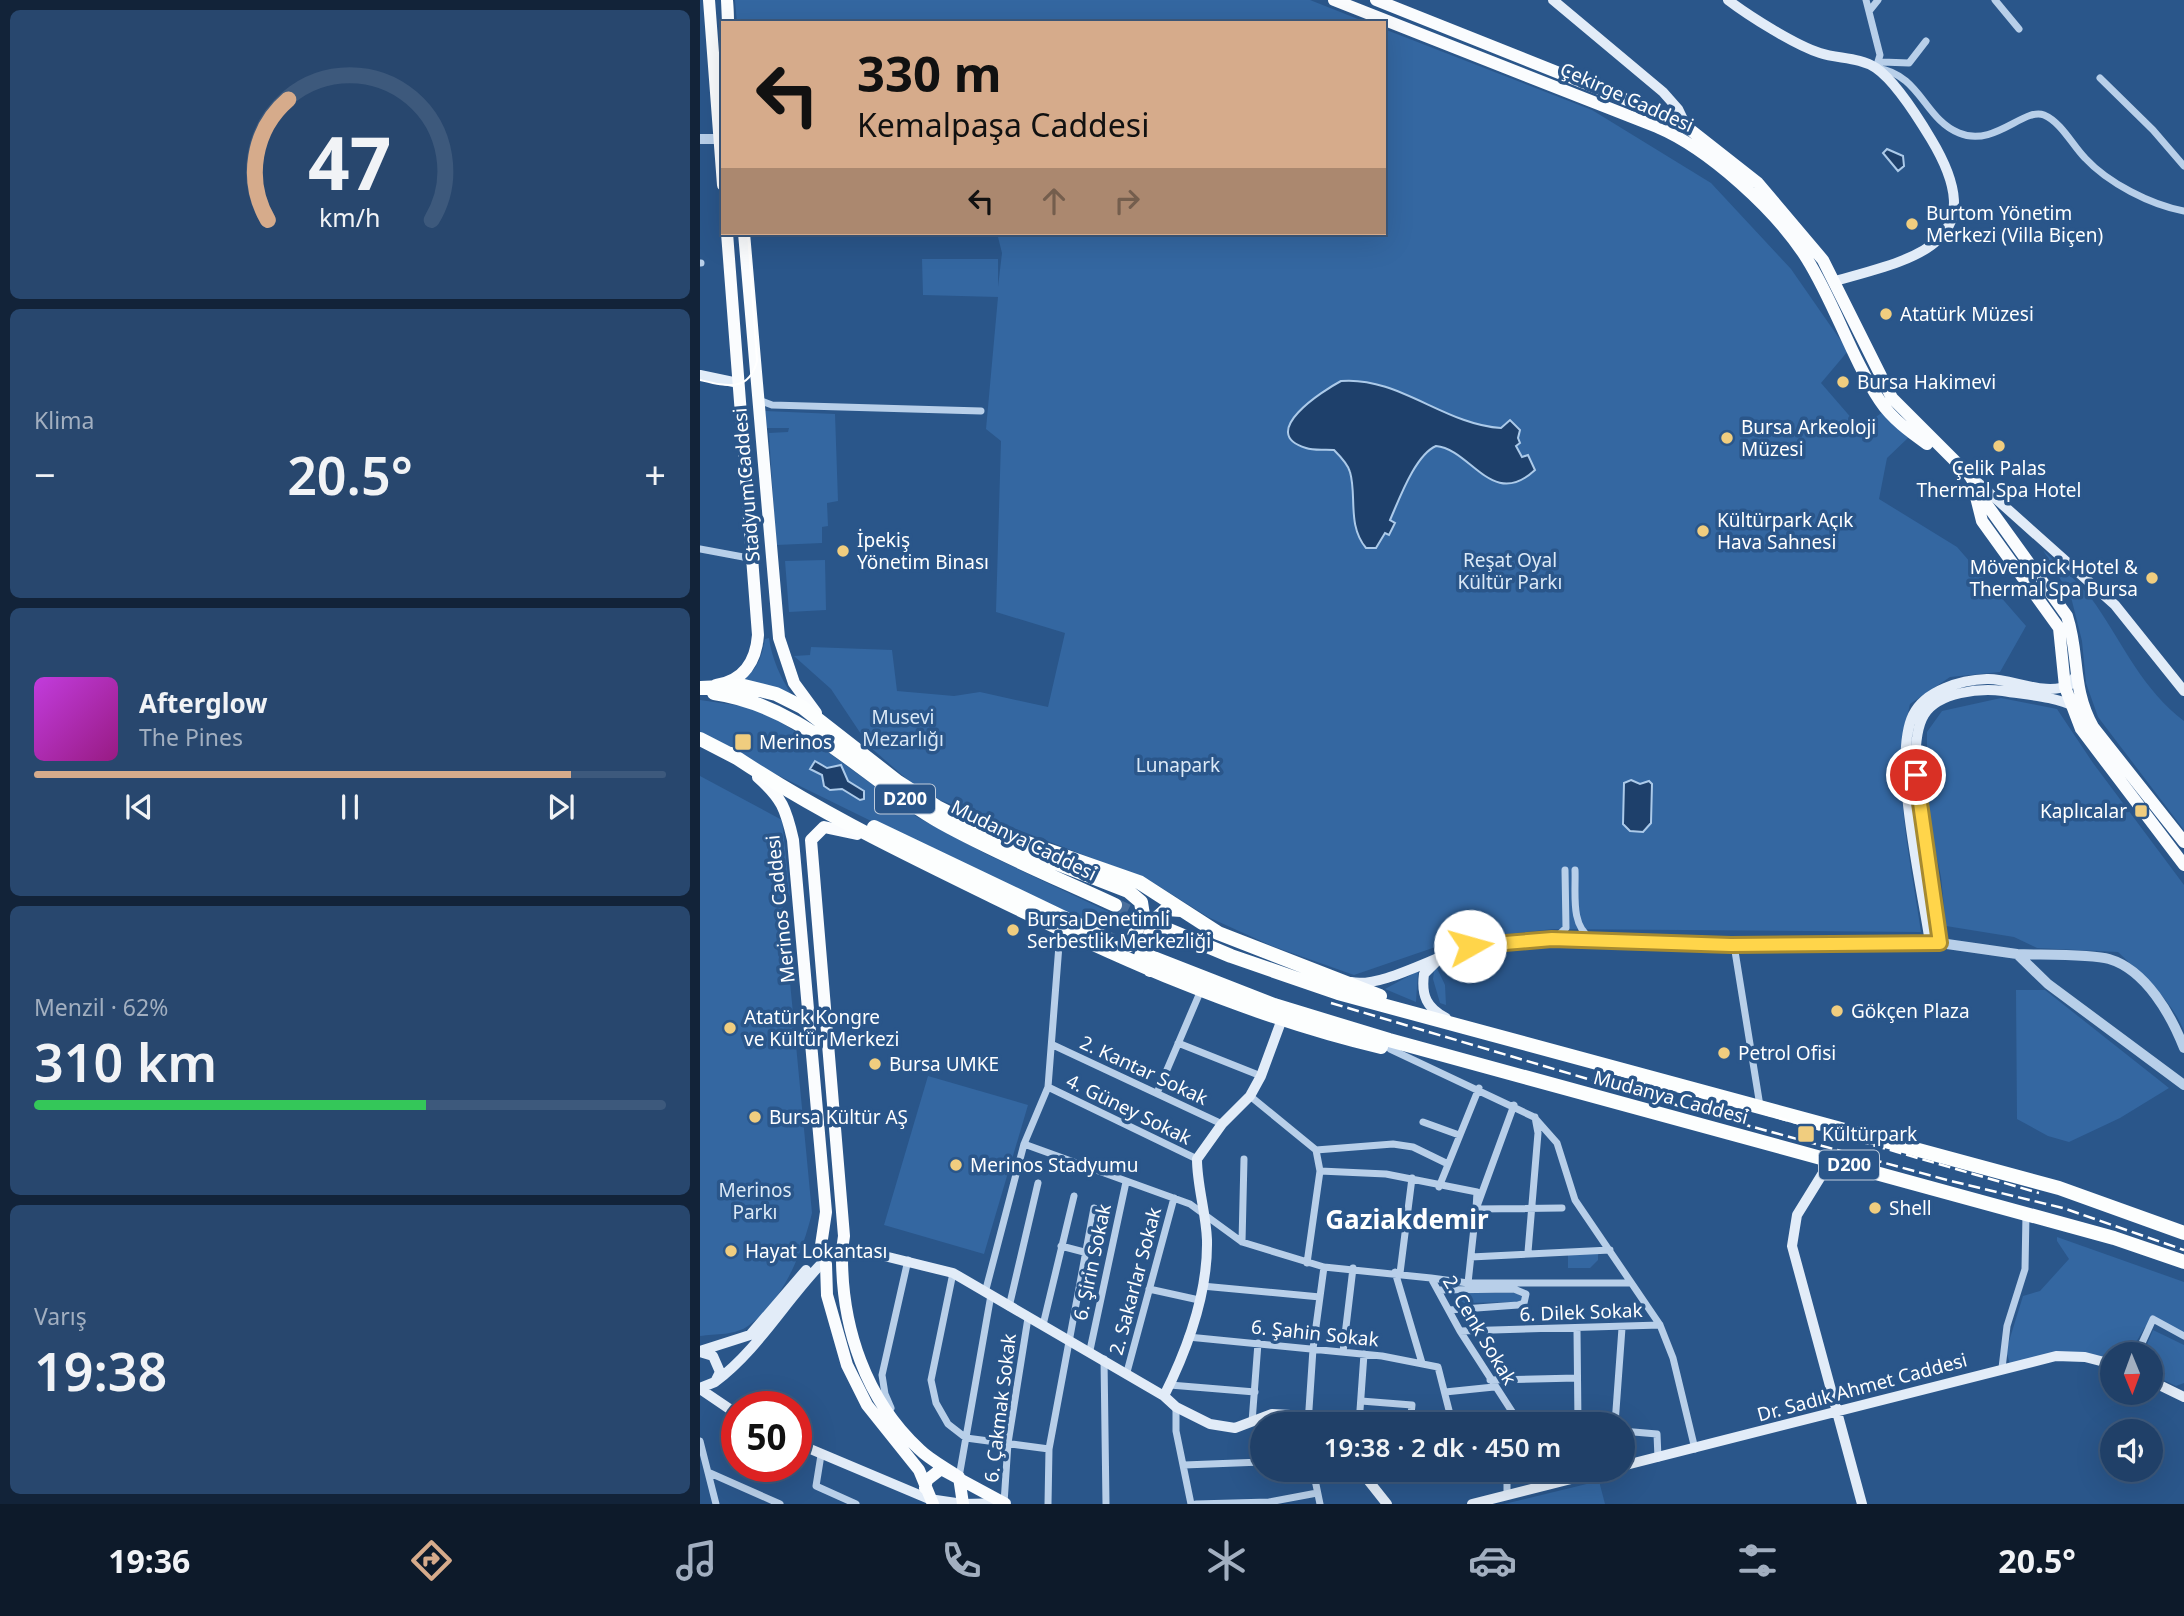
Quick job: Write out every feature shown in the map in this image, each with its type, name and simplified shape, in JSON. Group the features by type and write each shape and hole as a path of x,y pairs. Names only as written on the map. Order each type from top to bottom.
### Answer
{"highway":[{"path":"700,688 744,686 776,694 823,721 898,782 937,807 1024,851 1135,896 1141,902 1143,915 1130,945 1108,950"},
{"name":"Mudanya Caddesi","path":"700,688 757,701 792,718 834,746 876,780 940,822 1115,905"},
{"path":"700,739 731,754 787,791 878,841 1064,931 1108,950 1151,964 1201,989 1282,1019 1390,1049 1513,1074"},
{"name":"D200","path":"731,754 877,829 1100,935"},
{"path":"937,807 994,831 1139,881 1181,910 1238,942 1457,1024"},
{"path":"1151,964 1141,956 1157,918 1167,909 1181,910"},
{"name":"Mudanya Caddesi","path":"1164,928 1231,956 1338,993 2059,1188 2184,1233"},
{"name":"Mudanya Caddesi","path":"1151,964 1274,1005 1513,1074 2114,1238 2184,1262"}],"main road":[{"path":"709,0 721,167"},
{"path":"727,0 728,21"},
{"name":"Çekirge Caddesi","path":"1334,0 1657,127 1691,145 1771,214 1814,270 1881,403 1903,426 1970,476 2038,534 2115,605 2184,691"},
{"name":"Çekirge Caddesi","path":"1376,0 1647,108 1688,128 1758,183 1823,260 1892,398 1970,476"},
{"path":"1553,0 1663,92 1678,109 1688,128 1691,145"},
{"path":"1728,0 1819,53 1855,60 1876,68 1923,126 1941,155 1955,191 1954,211 1945,231 1919,256 1829,282 1814,270"},
{"path":"700,688 724,684 741,675 752,663 758,635 755,559 727,235"},
{"name":"Stadyum Caddesi","path":"744,235 779,638 794,684 823,721"},
{"path":"700,375 738,383"},
{"path":"1970,476 1984,502 2067,616 2074,637 2076,675 2085,712 2093,727 2184,842"},
{"path":"1970,476 1982,520 2059,628 2065,687 2081,729 2184,865"},
{"path":"1935,943 1906,772 1912,716 1921,703 1937,692 1969,682 1989,679 2045,688 2065,687 2076,675"},
{"path":"1935,943 1916,775 1918,730 1925,712 1960,693 1987,689 2069,703 2085,712"},
{"name":"Merinos Caddesi","path":"731,754 778,794 787,813 793,840 826,1212 822,1258 834,1327 852,1377 867,1405 919,1471 929,1497"},
{"name":"Merinos Caddesi","path":"842,1254 844,1236 833,1085 811,840 824,827 839,828 878,841"},
{"path":"1331,977 1360,984 1375,981 1455,949 1484,942 1552,939 1734,945 1935,943"},
{"path":"1455,949 1430,964 1423,984 1424,998 1433,1011 1457,1024"},
{"path":"1167,1391 1188,1336 1202,1286 1207,1242 1197,1159 1222,1124 1250,1096 1261,1076 1282,1019"},
{"path":"1831,1160 1797,1215 1792,1246 1862,1504"},
{"path":"700,1388 715,1382 757,1343 784,1312 830,1243 842,1254 846,1312 868,1381 889,1416 920,1450 1005,1504"},
{"path":"822,1258 834,1265 842,1254 864,1251 908,1259 953,1273 1028,1318 1167,1391 1176,1407 1210,1424 1235,1428 1250,1423"},
{"path":"700,1352 750,1335 822,1258"},
{"path":"700,1352 708,1353 717,1360 720,1371 715,1382"},
{"name":"Dr. Sadık Ahmet Caddesi","path":"1635,1463 2056,1356 2085,1357 2100,1361"},
{"path":"2163,1387 2184,1397"},
{"path":"700,1388 721,1403"},
{"path":"812,1451 929,1497 963,1504 1005,1504"},
{"path":"929,1497 927,1480 941,1469 959,1477"},
{"path":"959,1477 963,1504"},
{"path":"1370,1482 1387,1504"},
{"path":"1472,1504 1554,1482"}],"street":[{"path":"1867,0 1880,55 1876,68"},
{"path":"1870,10 1878,0"},
{"path":"1995,0 2019,29"},
{"path":"1876,68 1882,62 1909,63 1926,41"},
{"path":"1876,68 1894,71 1909,82 1948,127 1959,133 1983,136 1998,133 2031,115 2042,114 2052,120 2087,161 2110,178 2141,195 2184,211"},
{"path":"2100,78 2153,130 2184,166"},
{"path":"700,139 718,139"},
{"path":"759,400 772,405 981,411"},
{"path":"700,549 755,559"},
{"path":"1552,939 1566,928 1565,870"},
{"path":"1576,870 1577,921 1580,929 1598,941"},
{"path":"959,1477 988,1292 1024,1143 1048,1087 1059,945 1064,931"},
{"path":"1935,943 2017,954 2109,959 2130,971 2161,1003 2184,1048"},
{"path":"1734,945 1760,1107"},
{"path":"2017,954 2048,984 2184,1085"},
{"path":"1157,1093 1201,989"},
{"path":"1178,1043 1261,1076"},
{"name":"2. Kantar Sokak","path":"1053,1045 1222,1124"},
{"path":"1390,1049 1514,1105 1534,1117 1557,1143 1575,1200 1592,1230 1610,1250 1660,1325 1673,1358 1695,1449"},
{"name":"4. Güney Sokak","path":"1048,1087 1197,1159"},
{"path":"1439,1187 1479,1088"},
{"path":"1250,1096 1316,1150 1320,1171 1307,1264"},
{"path":"1476,1209 1514,1105"},
{"path":"1528,1252 1534,1209 1538,1133 1534,1117"},
{"path":"1423,1122 1459,1135"},
{"name":"2. Cenk Sokak","path":"1024,1143 1174,1198 1205,1213 1242,1242 1307,1264 1398,1272 1431,1278 1460,1331 1512,1412"},
{"path":"1316,1150 1393,1144 1413,1147 1448,1164"},
{"path":"1242,1242 1244,1159"},
{"path":"1320,1171 1412,1178 1439,1187 1477,1192 1468,1283"},
{"path":"1412,1178 1398,1272 1422,1363"},
{"name":"6. Şirin Sokak","path":"1090,1350 1126,1182"},
{"path":"1009,1307 1038,1183"},
{"path":"1043,1325 1074,1196"},
{"name":"2. Sakarlar Sokak","path":"1127,1371 1174,1198"},
{"path":"1048,1504 1049,1449 1067,1338 1094,1208"},
{"path":"1476,1209 1562,1208"},
{"path":"2002,1368 2007,1326 2025,1269 2026,1214"},
{"path":"1061,1246 1084,1252"},
{"path":"1471,1257 1528,1252 1610,1250"},
{"path":"908,1259 882,1375 884,1394 891,1409 912,1434 920,1450"},
{"path":"1309,1412 1313,1349 1324,1267"},
{"path":"1342,1352 1353,1268"},
{"path":"953,1273 931,1380 936,1403 948,1424 966,1438 1049,1449"},
{"path":"1431,1278 1468,1283 1630,1283"},
{"path":"1202,1286 1320,1297"},
{"path":"1149,1289 1199,1300"},
{"path":"1438,1290 1514,1289 1526,1294 1524,1303 1518,1305 1449,1310"},
{"name":"6. Çakmak Sokak","path":"1005,1504 1007,1443 1028,1318"},
{"path":"2142,1342 2153,1319 2184,1336"},
{"name":"6. Dilek Sokak","path":"1460,1331 1577,1330 1660,1325"},
{"path":"1616,1412 1622,1328"},
{"path":"1577,1330 1578,1412"},
{"name":"6. Şahin Sokak","path":"1188,1336 1364,1354 1422,1363 1438,1367 1445,1392"},
{"path":"1253,1412 1258,1343"},
{"path":"1360,1412 1364,1354"},
{"path":"1104,1358 1106,1504"},
{"path":"868,1381 882,1375"},
{"path":"1450,1412 1445,1392 1492,1383 1577,1378"},
{"path":"1167,1391 1255,1392"},
{"path":"1361,1401 1412,1405 1411,1412"},
{"path":"1176,1407 1175,1424 1193,1504 1269,1502 1317,1493"},
{"path":"1635,1432 1657,1434 1658,1458"},
{"path":"700,1441 716,1504"},
{"path":"821,1455 816,1486 856,1504"},
{"path":"1184,1465 1250,1462"},
{"path":"700,1474 709,1469"},
{"path":"709,1469 780,1504"},
{"path":"1315,1482 1320,1504"},
{"path":"1507,1482 1507,1495"}],"green space":[{"path":"735,0 1310,0 1363,21 737,21"},
{"name":"Reşat Oyal Kültür Parkı","path":"1386,30 1592,110 1711,183 1791,269 1848,351 1821,383 1860,428 1883,412 1909,437 1887,458 1879,499 1957,547 2026,626 2000,672 1950,677 1910,704 1904,732 1902,789 1907,846 1921,932 1553,929 1456,940 1354,975 1272,946 1208,917 1149,880 940,800 910,782 869,746 831,689 794,656 810,655 811,647 892,650 897,691 954,696 980,692 1048,707 1065,633 996,612 1001,441 986,429 998,297 923,295 922,259 998,259 998,287 1002,253 998,235 1386,235"},
{"path":"765,411 835,414 838,501 827,503 828,526 822,527 822,543 776,545 769,433 788,432 789,428 767,428"},
{"path":"2043,550 2090,597 2135,667 2157,696 2184,721 2184,830 2098,717 2086,683 2082,641 2071,597"},
{"path":"825,560 826,610 789,612 785,561"},
{"path":"769,638 782,678 805,713 764,694 731,686 751,673 761,655 765,639"},
{"path":"2001,698 2057,709 2093,763 2184,885 2184,1031 2164,998 2118,952 2037,948 2014,937 1946,926 1941,877 1927,811 1927,732 1942,711"},
{"path":"700,700 742,706 769,715 825,750 917,817 986,854 1109,912 1102,928 914,842 700,737"},
{"name":"Merinos Parkı","path":"700,776 782,820 790,896 782,898 812,1213 790,1275 772,1303 748,1326 738,1331 700,1336"},
{"path":"1435,964 1445,985 1446,1005 1440,1003 1433,979"},
{"path":"1418,971 1416,1002 1385,989"},
{"path":"2016,990 2045,990 2169,1088 2120,1118 2069,1142 2048,1136 2017,1119"},
{"name":"Merinos Stadyumu","path":"928,1076 1028,1105 984,1254 884,1225"},
{"path":"2057,1237 2184,1282 2184,1333 2162,1321 2145,1327 2136,1342 2100,1342 2100,1356 2077,1352 2010,1364 2006,1351 2023,1296 2040,1291 2069,1259"},
{"path":"1568,1252 1598,1254 1598,1260 1590,1268 1568,1268"},
{"path":"1463,1293 1516,1293 1524,1298 1519,1302 1464,1303 1458,1299"},
{"path":"2153,1330 2184,1345 2184,1383 2176,1386 2163,1380 2163,1342 2148,1342"},
{"path":"1599,1482 1605,1504 1504,1504"}],"shaded area":[{"path":"1887,149 1903,156 1904,166 1898,171 1883,153"},
{"path":"1341,381 1362,381 1382,386 1480,425 1501,428 1510,420 1520,430 1520,443 1516,446 1522,457 1528,455 1535,470 1520,481 1506,484 1494,481 1449,450 1436,446 1421,459 1408,479 1390,520 1395,523 1389,535 1385,533 1376,548 1366,548 1356,530 1352,481 1346,463 1334,450 1306,448 1292,441 1288,432 1298,412"},
{"path":"815,761 827,768 841,765 848,781 864,791 864,799 860,800 842,789 830,790 824,786 822,775 810,769"},
{"path":"1631,780 1640,784 1649,781 1652,784 1651,823 1643,832 1630,831 1623,824 1624,783"}],"tunnel":[{"path":"1115,905 1153,923"},
{"path":"1100,935 1151,957"}],"tram line":[{"path":"732,0 733,21"},
{"path":"700,380 727,385 742,383 753,371 757,361 748,235"}],"railway":[{"path":"1331,1003 1713,1116 1947,1180 2063,1208 2184,1250"},
{"path":"1627,1080 1717,1100 2039,1193"}],"place":[{"name":"Burtom Yönetim Merkezi (Villa Biçen)","path":"1912,224"},
{"name":"Atatürk Müzesi","path":"1886,314"},
{"name":"Bursa Hakimevi","path":"1843,382"},
{"name":"Bursa Arkeoloji Müzesi","path":"1727,438"},
{"name":"Çelik Palas Thermal Spa Hotel","path":"1999,446"},
{"name":"Kültürpark Açık Hava Sahnesi","path":"1703,531"},
{"name":"İpekiş Yönetim Binası","path":"843,551"},
{"name":"Mövenpick Hotel & Thermal Spa Bursa","path":"2152,578"},
{"name":"Merinos","path":"743,742"},
{"name":"Kaplıcalar","path":"2141,811"},
{"name":"Bursa Denetimli Serbestlik Merkezliği","path":"1013,930"},
{"name":"Gökçen Plaza","path":"1837,1011"},
{"name":"Atatürk Kongre ve Kültür Merkezi","path":"730,1028"},
{"name":"Petrol Ofisi","path":"1724,1053"},
{"name":"Bursa UMKE","path":"875,1064"},
{"name":"Bursa Kültür AŞ","path":"755,1117"},
{"name":"Kültürpark","path":"1806,1134"},
{"name":"Merinos Stadyumu","path":"956,1165"},
{"name":"Shell","path":"1875,1208"},
{"name":"Hayat Lokantası","path":"731,1251"}],"district":[{"name":"Gaziakdemir","path":"1407,1220"}],"route":[{"path":"1470,946 1484,942 1552,939 1731,945 1940,943 1916,775"}],"park label":[{"name":"Musevi Mezarlığı","path":"903,728"},
{"name":"Lunapark","path":"1178,765"}]}
